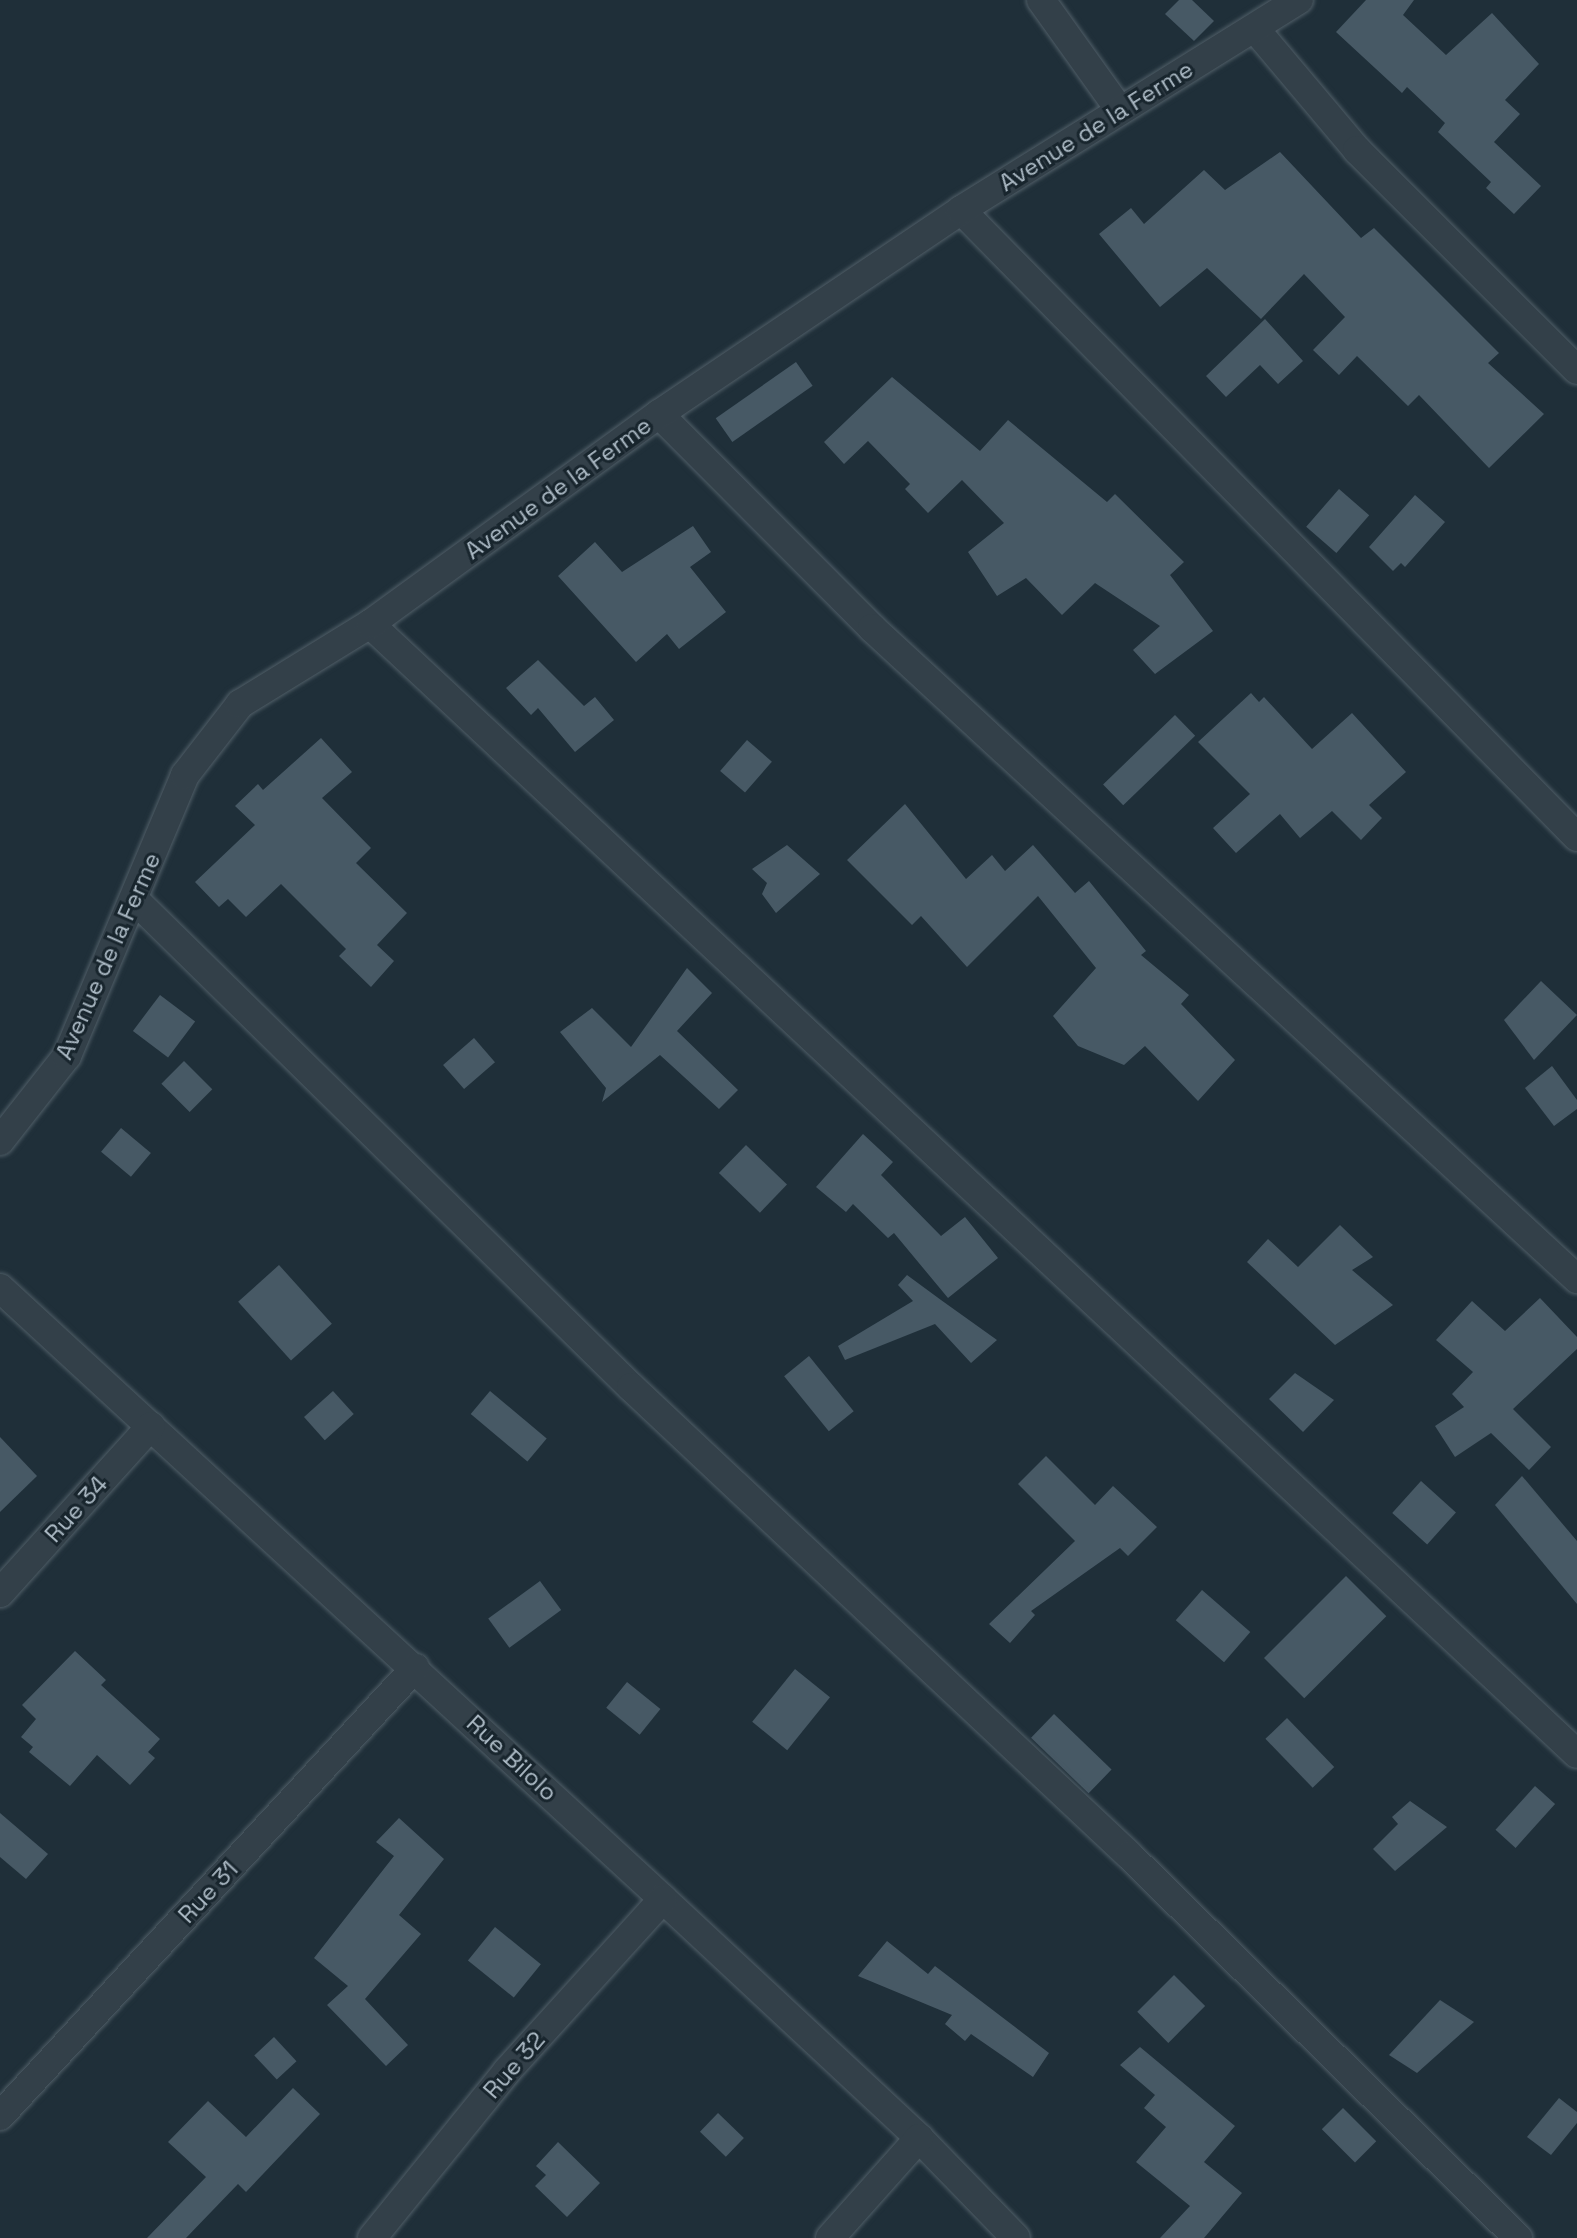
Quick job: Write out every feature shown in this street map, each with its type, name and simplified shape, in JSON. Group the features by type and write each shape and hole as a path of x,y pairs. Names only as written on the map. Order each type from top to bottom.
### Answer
{"street":[{"path":"1041,0 1119,109"},
{"name":"Avenue de la Ferme","path":"0,1141 67,1056 185,775 240,704 370,624 659,414 961,210 1119,109 1256,30 1299,0"},
{"path":"1256,30 1357,150 1577,370"},
{"path":"961,210 1577,837"},
{"path":"659,414 872,628 1577,1279"},
{"path":"370,624 1577,1754"},
{"path":"135,900 631,1387 1129,1855 1518,2238"},
{"name":"Rue Bilolo","path":"0,1288 415,1668 919,2138 1016,2238"},
{"name":"Rue 34","path":"0,1593 151,1426"},
{"name":"Rue 31","path":"0,2116 415,1668"},
{"name":"Rue 32","path":"372,2238 507,2071 663,1899"},
{"path":"830,2238 919,2138"}],"building":[{"path":"1179,0 1192,0 1214,21 1194,41 1165,14"},
{"path":"1366,0 1414,0 1403,15 1446,55 1492,13 1539,64 1505,100 1520,114 1494,142 1541,186 1514,214 1486,188 1491,182 1438,132 1445,123 1407,87 1402,93 1336,32"},
{"path":"1280,152 1361,238 1374,228 1499,353 1488,363 1544,414 1489,468 1419,395 1408,406 1357,356 1339,375 1313,350 1345,317 1304,274 1261,319 1207,268 1160,307 1099,234 1131,208 1144,224 1204,170 1225,190"},
{"path":"1265,319 1303,361 1278,384 1260,365 1226,397 1206,376"},
{"path":"796,362 813,386 732,442 716,418"},
{"path":"892,377 980,451 1008,420 1107,502 1115,494 1184,562 1170,575 1213,631 1155,674 1133,650 1160,626 1095,583 1062,615 1026,578 997,596 968,552 1004,523 962,480 928,513 905,489 910,484 868,441 844,464 824,442"},
{"path":"1339,489 1369,515 1336,553 1306,527"},
{"path":"1415,495 1445,522 1405,567 1401,563 1393,571 1369,547"},
{"path":"693,526 711,552 690,567 726,612 679,649 667,634 636,662 558,576 595,542 622,572"},
{"path":"538,660 584,706 595,697 614,720 575,752 538,708 531,715 506,688"},
{"path":"1251,693 1259,702 1264,697 1312,749 1352,713 1406,772 1369,805 1382,818 1361,840 1332,811 1300,838 1280,814 1236,853 1213,828 1250,794 1198,742"},
{"path":"1175,715 1195,736 1123,805 1103,784"},
{"path":"321,738 352,772 322,798 371,848 356,863 407,913 377,945 394,961 371,987 339,956 346,949 281,884 246,917 228,899 219,907 195,882 255,825 235,806 258,784 263,790"},
{"path":"747,740 772,762 745,793 720,771"},
{"path":"905,804 966,879 992,855 1005,871 1033,845 1075,893 1089,881 1146,951 1141,955 1189,995 1181,1004 1235,1060 1198,1101 1145,1046 1124,1065 1078,1046 1053,1016 1096,968 1038,896 967,967 921,916 912,925 847,860"},
{"path":"787,845 820,874 776,913 762,894 767,883 752,869"},
{"path":"687,968 712,993 677,1031 738,1090 719,1109 660,1055 602,1102 606,1088 560,1032 592,1008 631,1047"},
{"path":"1541,981 1577,1015 1534,1060 1504,1020"},
{"path":"160,995 195,1021 168,1057 133,1031"},
{"path":"474,1038 495,1062 464,1089 443,1065"},
{"path":"184,1061 212,1089 190,1112 161,1084"},
{"path":"1552,1066 1577,1100 1577,1109 1554,1126 1525,1088"},
{"path":"121,1128 151,1153 131,1177 101,1152"},
{"path":"863,1134 893,1162 881,1175 941,1236 965,1217 998,1258 948,1298 894,1233 888,1238 853,1204 846,1212 816,1187"},
{"path":"746,1145 787,1185 760,1213 719,1173"},
{"path":"1340,1225 1373,1257 1352,1270 1393,1305 1335,1345 1247,1262 1268,1239 1298,1267"},
{"path":"279,1265 332,1324 291,1361 238,1302"},
{"path":"907,1275 997,1340 971,1363 935,1324 845,1360 838,1346 913,1301 898,1285"},
{"path":"1540,1298 1577,1337 1577,1349 1513,1409 1551,1447 1529,1470 1491,1433 1455,1457 1435,1426 1464,1407 1452,1394 1473,1372 1436,1340 1472,1301 1505,1331"},
{"path":"809,1356 854,1411 829,1431 784,1376"},
{"path":"1295,1373 1334,1400 1303,1432 1269,1399"},
{"path":"333,1391 354,1414 325,1440 304,1417"},
{"path":"490,1391 547,1439 527,1462 471,1414"},
{"path":"0,1437 37,1476 0,1512"},
{"path":"1046,1456 1095,1505 1113,1486 1157,1527 1128,1556 1120,1548 1031,1611 1035,1615 1010,1643 989,1624 1075,1541 1018,1484"},
{"path":"1522,1476 1577,1541 1577,1604 1495,1505"},
{"path":"1421,1481 1456,1512 1427,1544 1392,1513"},
{"path":"1346,1576 1386,1616 1304,1698 1264,1658"},
{"path":"540,1581 561,1610 509,1648 488,1619"},
{"path":"1202,1590 1250,1632 1224,1662 1176,1620"},
{"path":"75,1651 106,1680 101,1685 160,1739 148,1752 155,1758 130,1785 97,1755 70,1786 29,1752 33,1747 21,1737 36,1719 22,1705"},
{"path":"795,1669 830,1697 787,1750 752,1722"},
{"path":"627,1682 660,1709 640,1735 606,1708"},
{"path":"1054,1714 1112,1770 1089,1793 1031,1738"},
{"path":"1287,1718 1334,1767 1313,1788 1265,1739"},
{"path":"1535,1786 1555,1804 1516,1848 1496,1830"},
{"path":"1410,1801 1447,1827 1395,1871 1373,1849 1398,1824 1392,1817"},
{"path":"0,1813 48,1854 26,1879 0,1857"},
{"path":"399,1818 444,1859 399,1915 421,1934 365,1999 408,2045 386,2066 327,2005 348,1986 314,1958 394,1856 376,1842"},
{"path":"495,1927 541,1964 514,1998 468,1960"},
{"path":"887,1941 928,1974 935,1966 1049,2053 1033,2077 971,2034 965,2041 945,2024 952,2015 858,1976"},
{"path":"1174,1975 1205,2006 1168,2043 1137,2012"},
{"path":"1440,2000 1474,2022 1417,2073 1389,2055"},
{"path":"274,2037 297,2061 277,2080 254,2055"},
{"path":"1140,2047 1235,2126 1204,2162 1242,2193 1204,2238 1160,2238 1190,2206 1136,2162 1166,2127 1144,2108 1155,2095 1120,2065"},
{"path":"293,2088 320,2114 246,2192 238,2184 186,2238 147,2238 206,2177 168,2142 208,2101 246,2137"},
{"path":"1559,2098 1577,2112 1577,2123 1551,2155 1527,2137"},
{"path":"1343,2108 1376,2141 1355,2162 1322,2129"},
{"path":"718,2113 744,2138 726,2157 700,2132"},
{"path":"558,2142 600,2183 567,2217 535,2186 546,2175 536,2166"}]}
